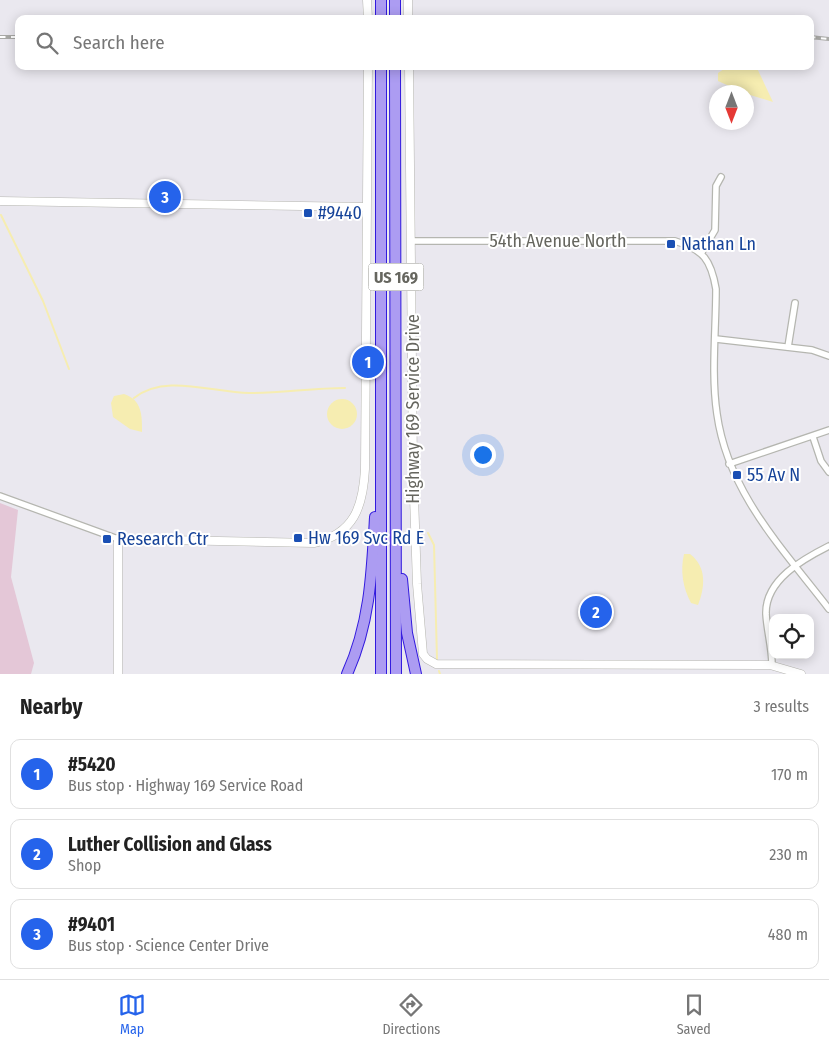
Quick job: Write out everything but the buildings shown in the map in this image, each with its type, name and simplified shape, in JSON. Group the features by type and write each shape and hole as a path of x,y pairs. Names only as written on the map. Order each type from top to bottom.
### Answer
{"highway":[{"path":"381,0 381,15"},
{"path":"395,0 395,15"},
{"name":"US 169","path":"381,70 381,674"},
{"name":"US 169","path":"395,70 396,674"},
{"path":"347,674 358,649 368,606 376,498 381,464"},
{"path":"396,488 404,612 416,674"}],"street":[{"path":"368,0 368,15"},
{"path":"408,0 408,15"},
{"path":"0,496 118,538 298,544 321,541 334,536 350,523 358,511 363,492 368,70"},
{"name":"Highway 169 Service Drive","path":"408,70 412,466 421,644 427,659 436,664 772,665"},
{"path":"721,177 716,186 714,230 702,252 714,274 716,289 717,413 729,464 756,514 829,609"},
{"path":"0,201 366,207"},
{"name":"54th Avenue North","path":"411,241 675,241 702,252"},
{"path":"788,347 795,303"},
{"path":"716,339 817,351 829,356"},
{"path":"729,464 829,430"},
{"path":"813,436 821,461 829,472"},
{"path":"118,538 118,674"},
{"path":"801,674 772,665 766,613 770,595 782,578 795,565 829,546"}],"shaded area":[{"path":"722,70 758,70 773,102 754,96 754,85 727,85 718,81 718,73"},
{"path":"124,394 138,404 141,414 142,432 130,429 113,417 111,403 114,396"},
{"path":"342,399 353,403 357,414 353,425 342,429 331,425 327,414 331,403"},
{"path":"0,503 18,510 11,577 34,663 31,674 0,674"},
{"path":"684,554 690,554 696,559 702,571 703,584 698,605 691,603 684,585 682,567"}],"waterway":[{"path":"1,215 43,301 69,369"},
{"path":"134,398 146,391 175,385 249,393 345,388"},
{"path":"428,533 434,545 437,659"}],"railway":[{"path":"0,37 15,37"},
{"path":"814,37 829,39"}],"place":[{"name":"#9401","path":"165,197"},
{"name":"#9440","path":"308,213"},
{"name":"Nathan Ln","path":"671,244"},
{"name":"#5420","path":"368,362"},
{"name":"55 Av N","path":"737,475"},
{"name":"Hw 169 Svc Rd E","path":"298,538"},
{"name":"Research Ctr","path":"107,539"},
{"name":"Luther Collision and Glass","path":"596,612"}]}
